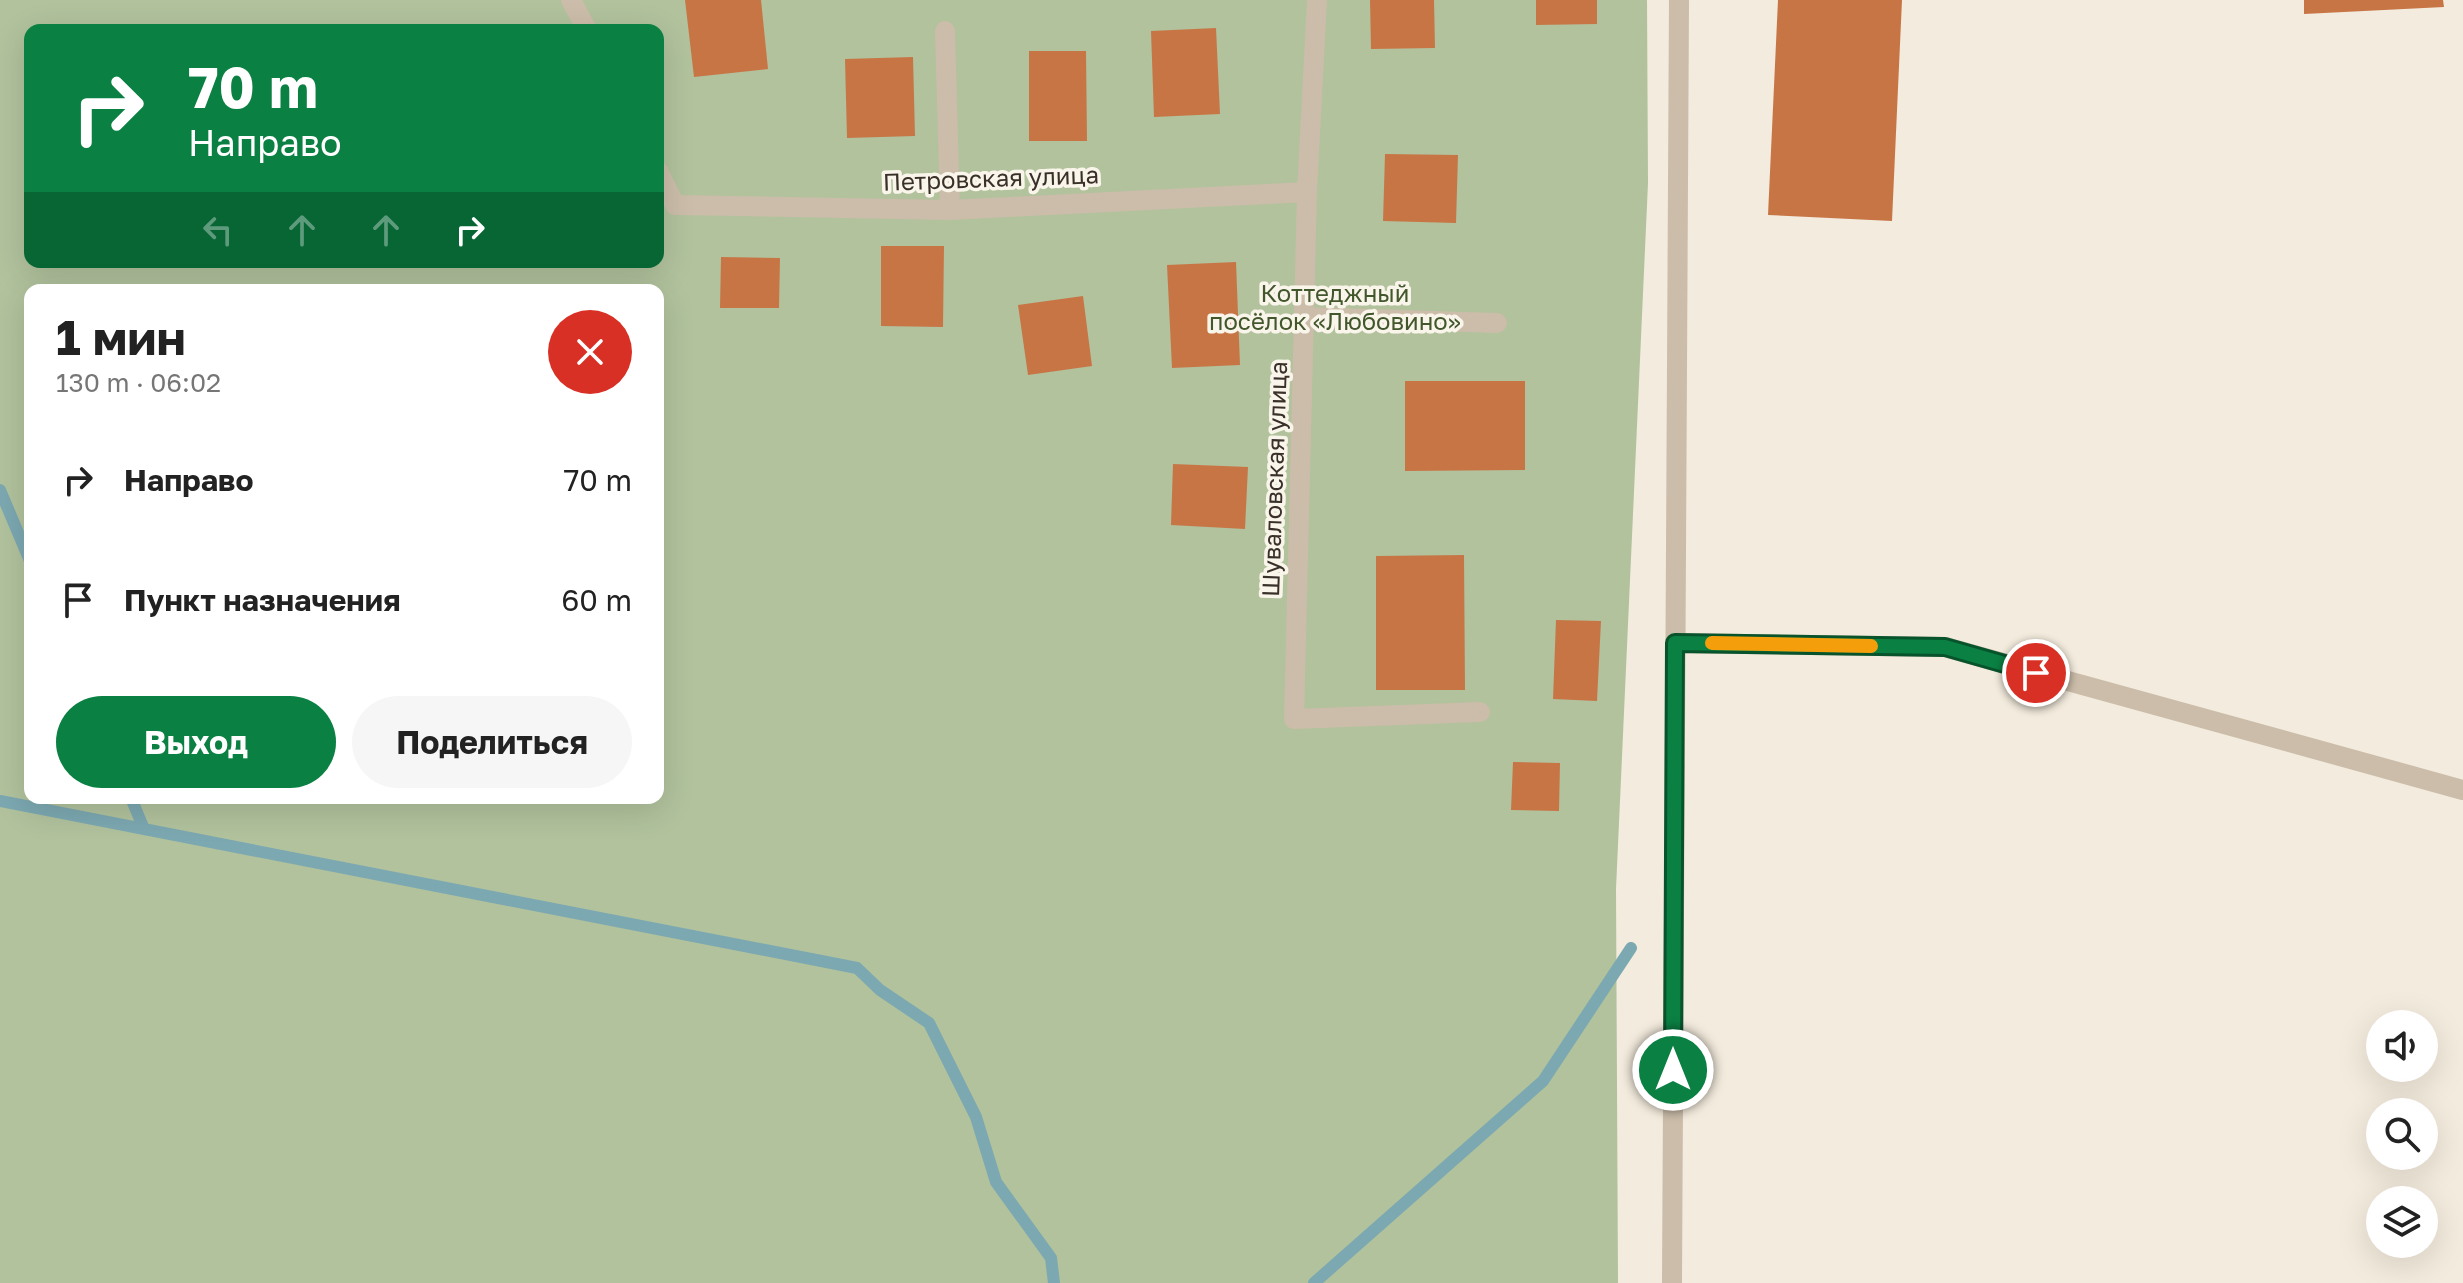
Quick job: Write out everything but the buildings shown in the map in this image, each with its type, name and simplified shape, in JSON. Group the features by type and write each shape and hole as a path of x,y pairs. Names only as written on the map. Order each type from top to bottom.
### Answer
{"street":[{"path":"571,0 584,24"},
{"name":"Шуваловская улица","path":"1317,0 1307,192 1294,719 1480,712"},
{"path":"1672,1283 1679,0"},
{"path":"945,31 950,210"},
{"name":"Петровская улица","path":"664,183 675,205 950,210 1307,192"},
{"path":"1305,317 1497,323"},
{"path":"1675,643 1945,647 2463,790"}],"green space":[{"name":"Коттеджный посёлок «Любовино»","path":"0,0 1647,0 1648,183 1616,889 1618,1283 0,1283"}],"waterway":[{"path":"0,490 24,547"},
{"path":"0,801 857,968 880,990 929,1023 976,1117 996,1182 1051,1258 1054,1283"},
{"path":"134,804 144,829"},
{"path":"1314,1283 1543,1081 1631,948"}],"slow traffic":[{"path":"1712,643 1871,646"}],"route":[{"path":"1673,1070 1675,643 1945,647 2036,673"}]}
